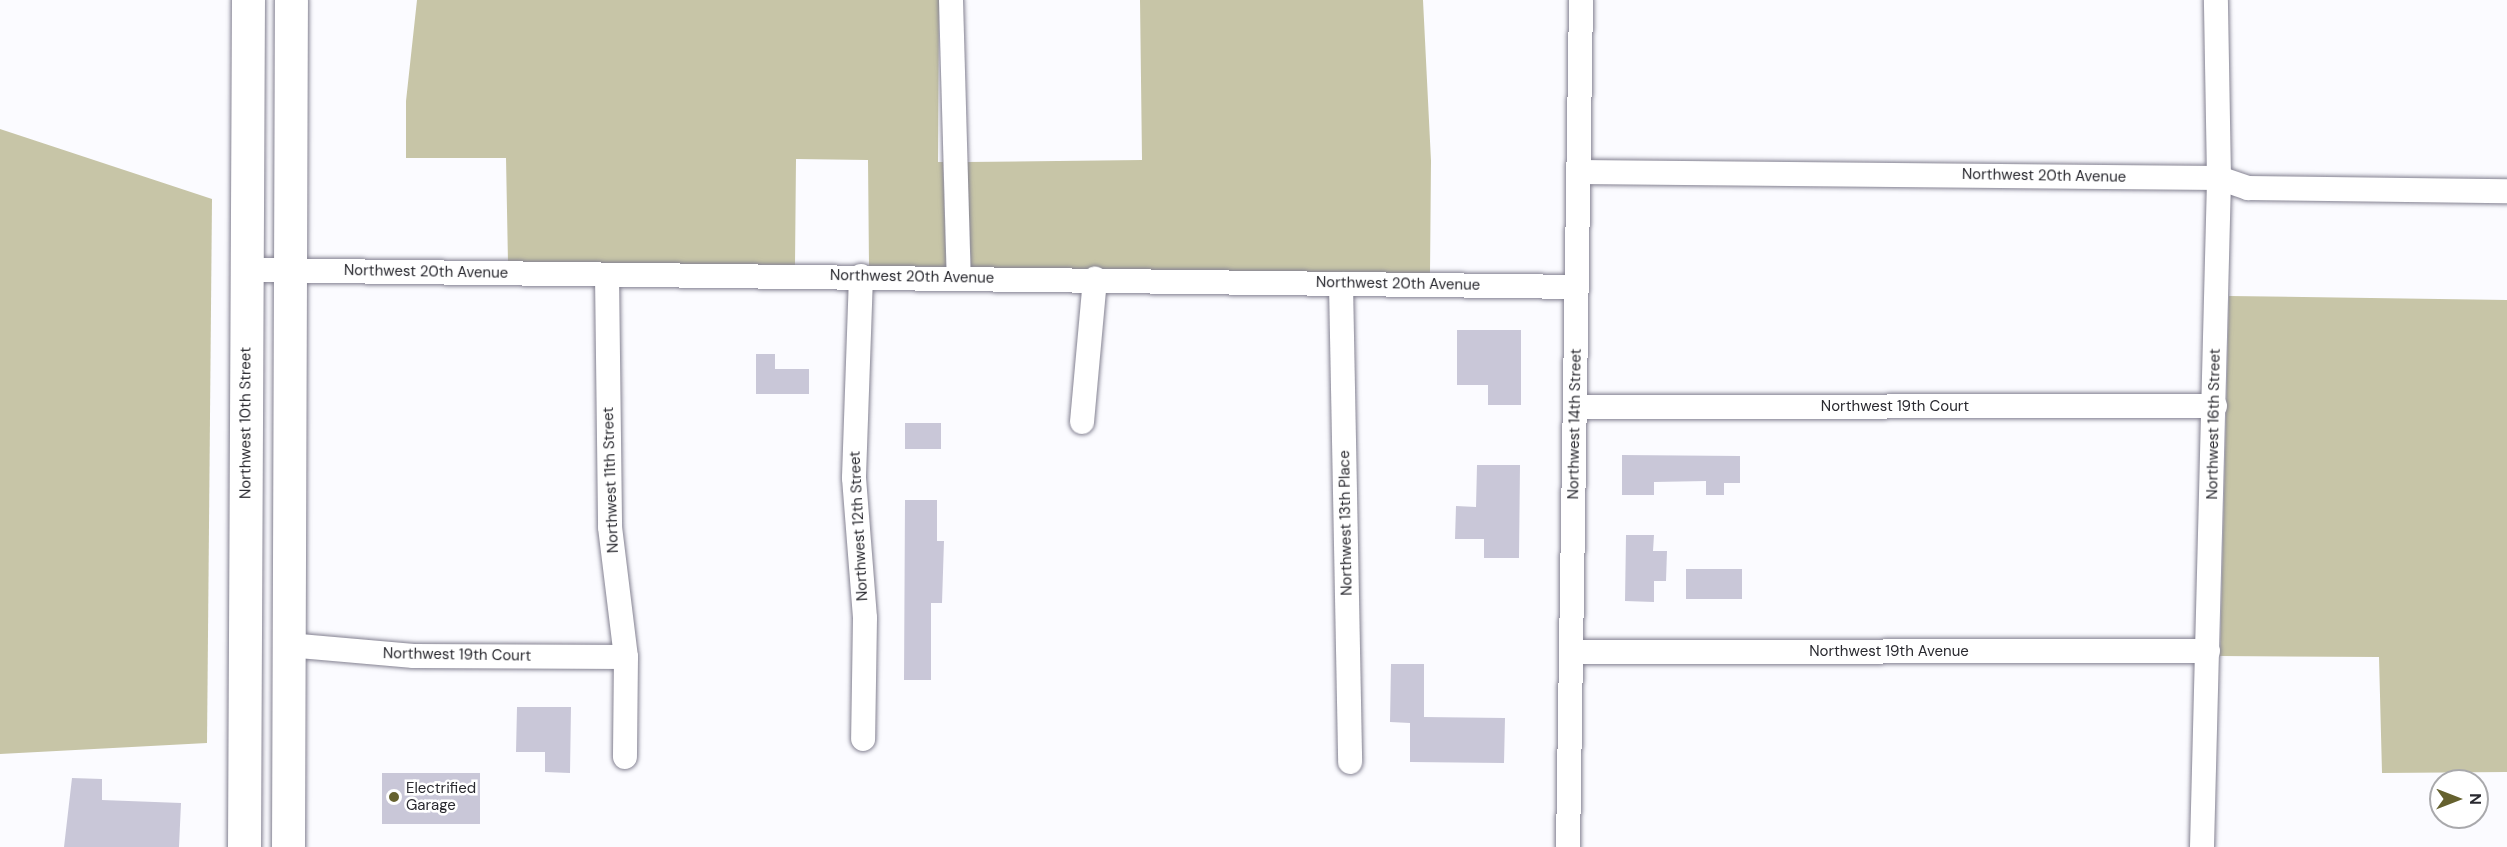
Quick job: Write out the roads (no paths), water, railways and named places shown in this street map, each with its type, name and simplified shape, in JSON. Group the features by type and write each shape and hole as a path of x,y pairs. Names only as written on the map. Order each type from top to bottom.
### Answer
{"highway":[{"name":"Northwest 10th Street","path":"244,847 248,0"},
{"path":"288,847 291,0"},
{"path":"245,762 288,762"}],"street":[{"path":"951,0 959,279"},
{"name":"Northwest 14th Street","path":"1568,847 1581,0"},
{"name":"Northwest 16th Street","path":"2202,847 2219,178 2216,0"},
{"name":"Northwest 20th Avenue","path":"1579,172 2219,178 2248,188 2507,191"},
{"name":"Northwest 20th Avenue","path":"247,270 861,276 1577,287"},
{"name":"Northwest 11th Street","path":"607,274 610,527 626,657 625,757"},
{"name":"Northwest 12th Street","path":"861,276 854,478 865,618 863,739"},
{"path":"1082,422 1095,279"},
{"name":"Northwest 13th Place","path":"1341,284 1350,762"},
{"name":"Northwest 19th Court","path":"1575,407 2215,406"},
{"name":"Northwest 19th Court","path":"288,645 414,656 626,657"},
{"name":"Northwest 19th Avenue","path":"1571,652 2208,651"}],"place":[{"name":"Electrified Garage","path":"394,797"}]}
